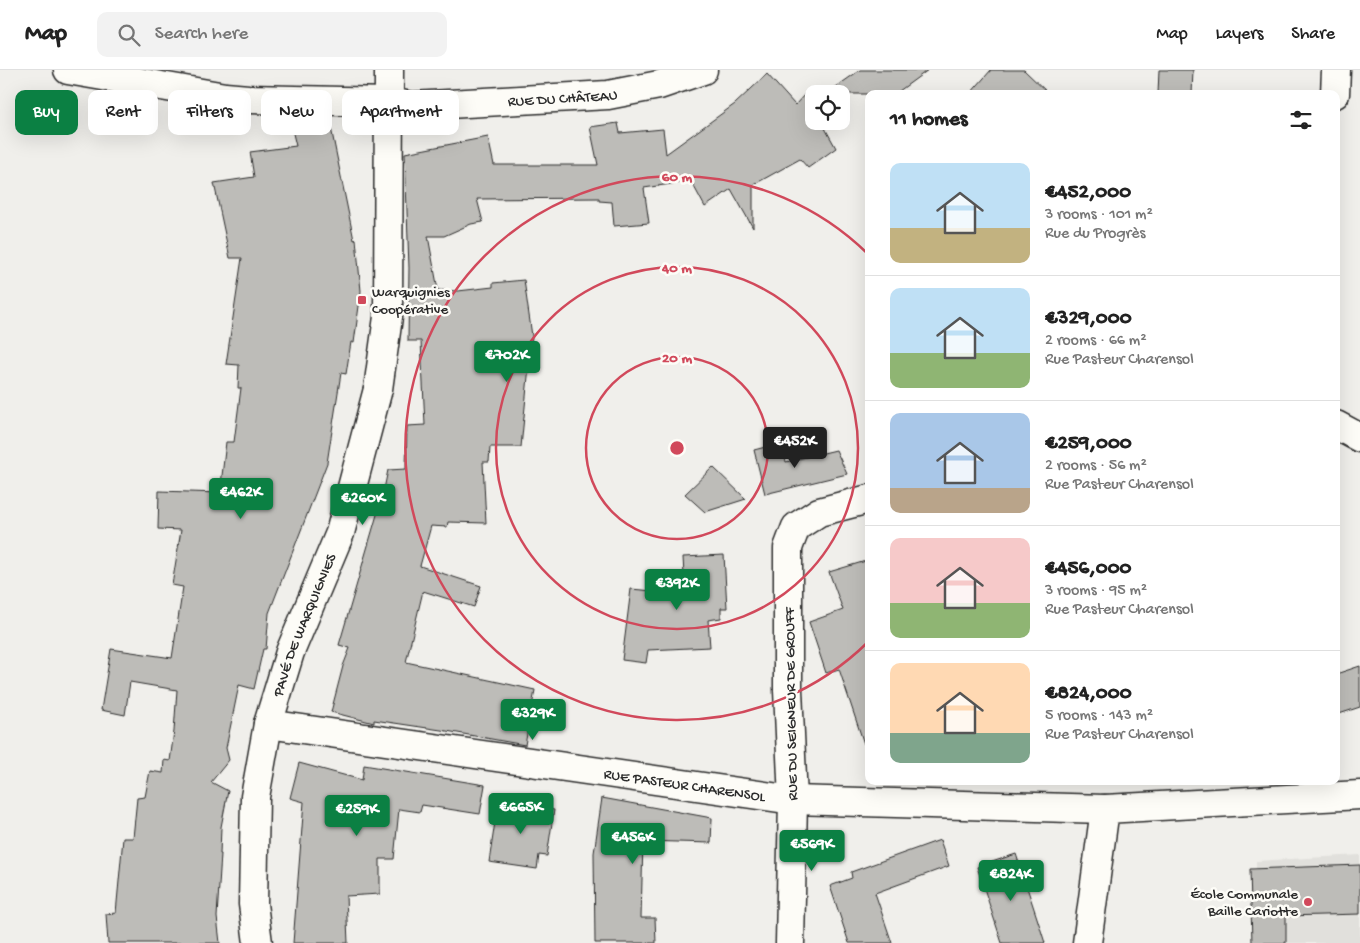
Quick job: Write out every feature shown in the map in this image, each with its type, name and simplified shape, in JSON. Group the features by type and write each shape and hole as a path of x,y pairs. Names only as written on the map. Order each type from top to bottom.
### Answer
{"street":[{"name":"RUE DU CHÂTEAU","path":"68,70 248,99 342,101"},
{"name":"PAVÉ DE WARQUIGNIES","path":"389,70 389,90"},
{"name":"RUE DU CHÂTEAU","path":"459,103 594,96 645,89 703,70"},
{"path":"1335,90 1336,70"},
{"name":"PAVÉ DE WARQUIGNIES","path":"258,943 253,904 255,797 268,724 290,652 340,533 378,389 388,317 389,135"},
{"path":"1340,427 1360,438"},
{"name":"RUE DU SEIGNEUR DE GROUFF","path":"790,943 792,800 788,690 788,548 796,527 819,512 865,500"},
{"name":"RUE PASTEUR CHARENSOL","path":"268,724 792,800 1105,809 1360,795"},
{"path":"1088,943 1105,809"}],"shaded area":[{"name":"École Communale Baille Cariotte","path":"1360,855 1360,943 1257,943 1256,861"}],"building":[{"path":"860,70 928,70 900,90 865,90 865,94 850,94 850,85 839,85"},
{"path":"991,70 1024,70 1045,90 974,90"},
{"path":"1159,70 1193,70 1192,90 1158,90"},
{"path":"767,74 795,105 805,94 805,130 826,130 836,148 808,168 800,159 753,185 753,228 731,189 705,207 691,181 644,188 649,223 614,226 612,202 599,201 599,198 477,199 483,222 471,224 444,236 428,236 438,290 458,291 493,287 493,283 524,280 532,336 521,447 490,447 489,462 483,462 486,523 448,522 447,527 431,526 420,566 481,586 474,607 423,591 406,662 535,690 525,745 374,720 374,723 331,712 343,666 350,648 339,645 383,494 388,470 406,469 407,426 425,425 421,341 408,341 409,268 405,153 488,137 494,165 598,165 590,127 618,123 620,133 663,129 666,154 735,104"},
{"path":"332,133 354,240 356,239 361,291 354,343 351,342 346,374 341,373 327,463 269,613 266,649 263,649 254,689 239,685 226,748 229,760 211,782 228,791 221,827 217,917 220,943 108,943 106,914 116,913 123,838 133,838 137,798 145,797 150,771 163,773 164,760 170,761 177,690 130,682 125,715 101,710 111,649 172,658 183,587 172,585 181,530 158,529 159,491 220,493 226,442 234,442 241,388 238,388 239,365 226,364 242,258 230,258 214,183 254,177 250,152 296,146 293,135 332,135"},
{"path":"781,443 786,462 836,450 847,474 765,494 754,450"},
{"path":"713,467 746,499 705,512 685,494"},
{"path":"724,555 727,608 721,608 721,618 708,620 710,647 648,650 646,663 622,660 631,589 685,594 683,557"},
{"path":"865,561 865,744 839,669 826,673 809,622 843,610 829,572"},
{"path":"1360,666 1360,707 1340,714 1340,673"},
{"path":"299,763 362,780 364,765 485,785 480,814 422,805 420,812 399,809 394,859 380,859 380,894 346,896 348,943 293,943 304,802 290,798"},
{"path":"602,798 712,818 711,843 643,841 641,918 655,918 656,943 595,943 594,853"},
{"path":"498,802 554,810 547,856 539,855 537,869 489,862"},
{"path":"940,840 949,866 875,893 892,943 849,943 830,886 852,878 851,872"},
{"path":"1016,854 1045,943 1002,943 977,867"},
{"name":"École Communale Baille Cariotte","path":"1360,865 1360,914 1286,916 1286,943 1252,943 1250,869"}],"place":[{"name":"Warquignies Coopérative","path":"362,300"},
{"name":"École Communale Baille Cariotte","path":"1308,902"}]}
